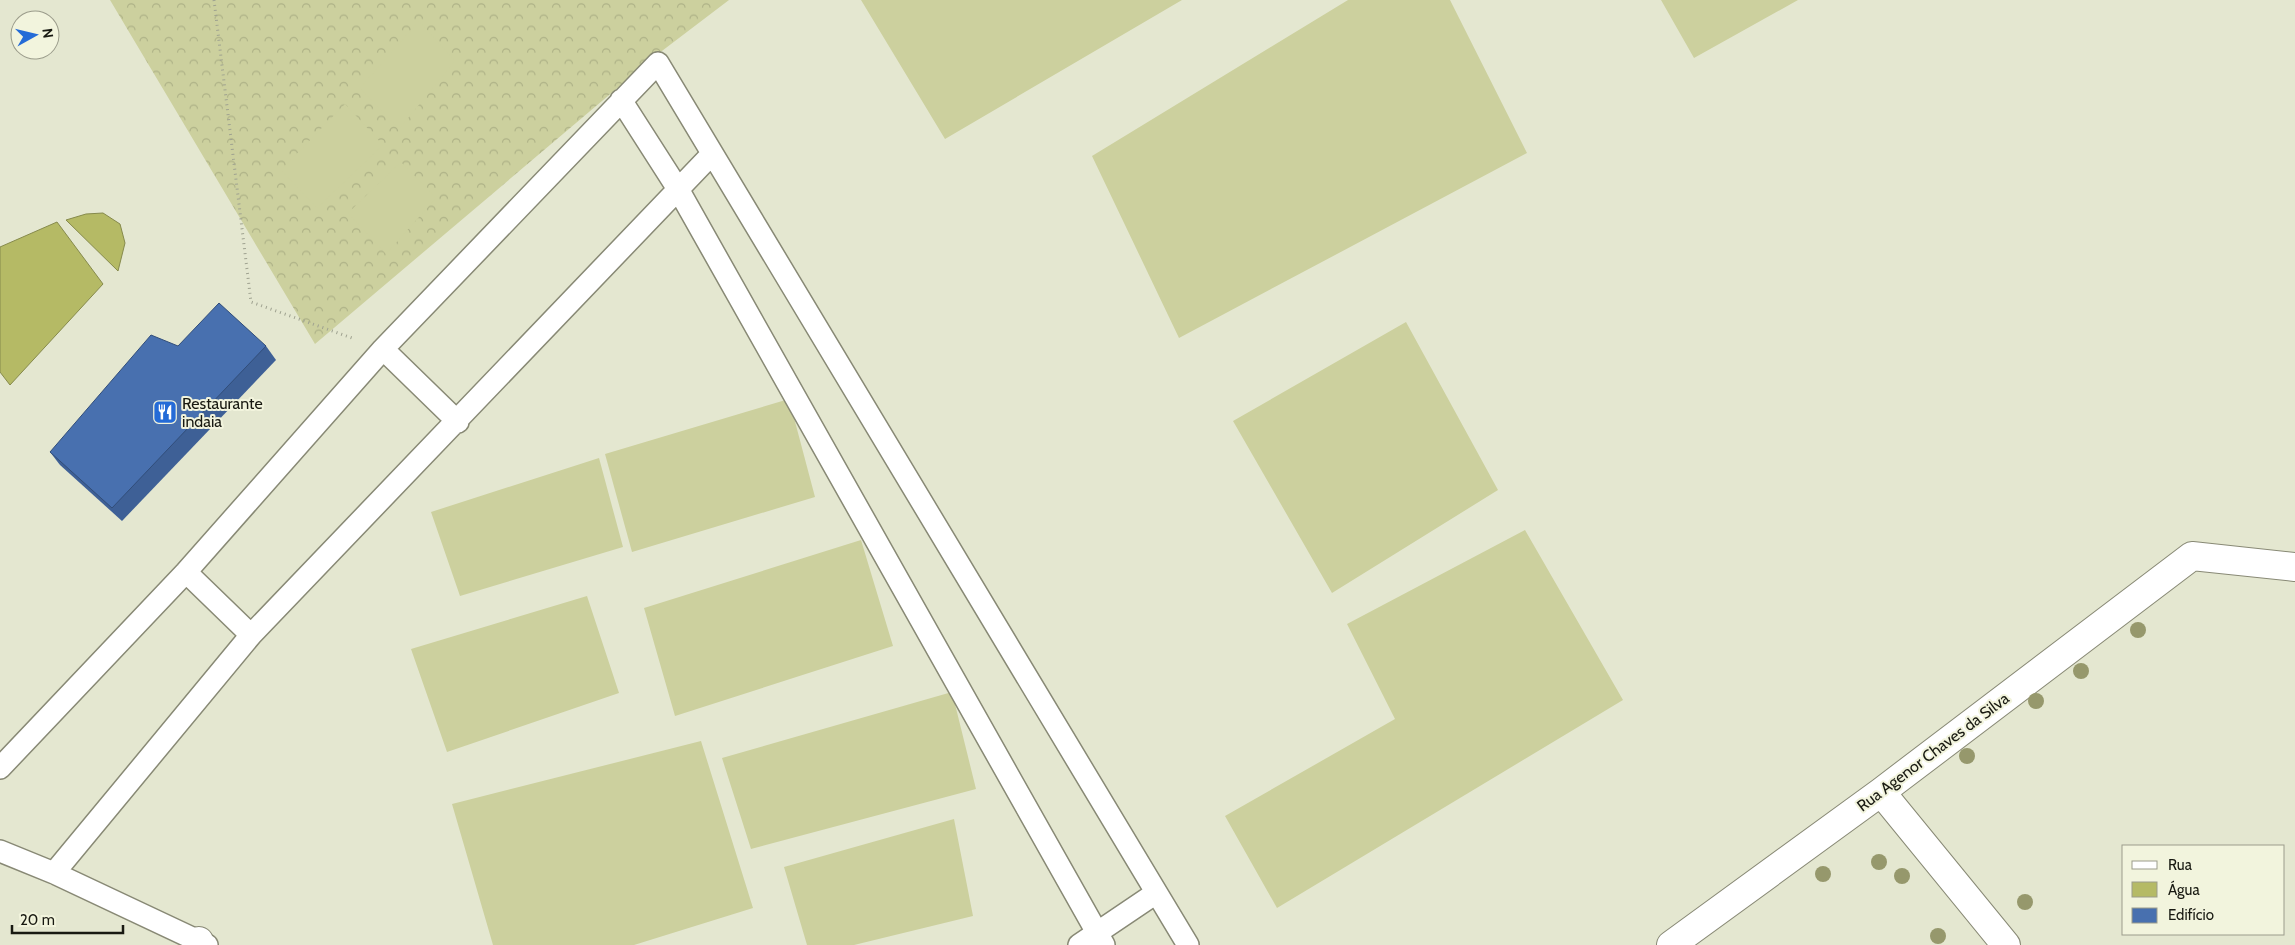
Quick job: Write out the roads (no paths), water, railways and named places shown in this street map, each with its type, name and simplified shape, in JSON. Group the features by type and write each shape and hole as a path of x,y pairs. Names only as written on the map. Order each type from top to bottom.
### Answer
{"street":[{"name":"Rua Agenor Chaves da Silva","path":"1671,945 1881,792 2192,556 2295,567"},
{"path":"1881,792 2006,945"}],"lane":[{"path":"0,768 186,572 383,349 658,63 1188,945"},
{"path":"621,100 678,189 1093,941 1156,893"},
{"path":"54,873 251,635 458,422 712,154"},
{"path":"383,349 458,422"},
{"path":"186,572 251,635"},
{"path":"0,851 54,873 201,944"}],"water":[{"path":"103,213 120,224 125,243 118,271 66,220 86,214"},
{"path":"57,222 103,284 10,385 0,372 0,247"}],"place":[{"name":"Restaurante indaia","path":"165,412"}]}
